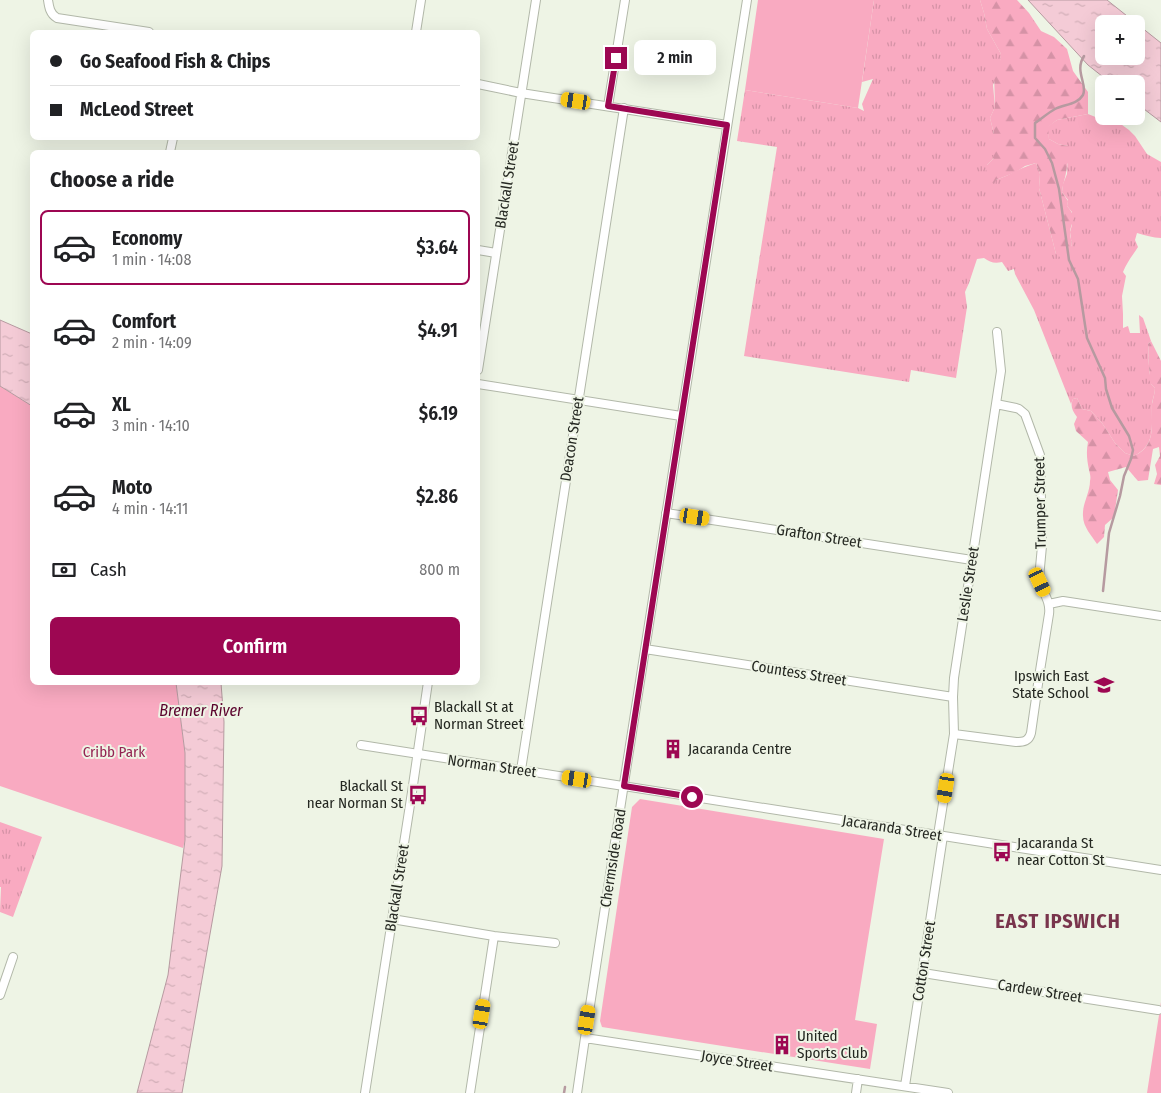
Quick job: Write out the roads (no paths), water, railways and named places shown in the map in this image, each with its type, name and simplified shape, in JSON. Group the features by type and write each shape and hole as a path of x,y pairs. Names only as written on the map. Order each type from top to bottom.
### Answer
{"street":[{"path":"48,0 48,6 52,14 57,18 135,30"},
{"path":"416,30 421,0"},
{"name":"Blackall Street","path":"480,357 536,0"},
{"path":"608,106 625,0"},
{"name":"Chermside Road","path":"577,1093 747,0"},
{"path":"480,84 727,125"},
{"name":"Deacon Street","path":"520,770 624,108"},
{"path":"480,250 496,253"},
{"name":"Leslie Street","path":"941,836 954,734 954,678 1001,372 997,332"},
{"path":"480,384 681,416"},
{"name":"Trumper Street","path":"954,734 1016,742 1027,740 1031,733 1049,614 1049,604 1039,578 1042,546 1039,450 1022,411 996,404"},
{"name":"Grafton Street","path":"666,513 972,560"},
{"path":"1049,604 1062,601 1161,616"},
{"name":"Countess Street","path":"645,649 953,697"},
{"name":"Blackall Street","path":"365,1093 428,685"},
{"name":"Norman Street","path":"361,745 624,786"},
{"name":"Jacaranda Street","path":"624,786 1161,870"},
{"name":"Cotton Street","path":"905,1086 923,973 941,836"},
{"path":"392,919 494,936 555,943"},
{"path":"470,1093 494,936"},
{"path":"0,995 4,972 13,957"},
{"name":"Cardew Street","path":"923,973 1158,1010"},
{"name":"Joyce Street","path":"585,1038 948,1093"},
{"path":"856,1093 858,1079"}],"water":[{"path":"1028,0 1107,0 1126,15 1095,15 1095,65 1145,65 1145,30 1161,43 1161,122 1145,110 1145,75 1101,75 1088,65"},
{"path":"0,320 30,333 30,405 0,386"},
{"name":"Bremer River","path":"176,685 221,685 224,722 222,866 182,1093 137,1093 168,975 185,840 185,753"}],"waterway":[{"path":"1084,56 1080,67 1084,87 1083,95 1074,103 1055,109 1035,123 1035,138 1045,149 1052,163 1059,189 1069,260 1078,279 1087,338 1105,378 1106,389 1112,408 1129,436 1133,450 1109,533 1103,591"},
{"path":"564,1093 565,1087"}],"place":[{"name":"Ipswich East State School","path":"1104,685"},
{"name":"Blackall St at Norman Street","path":"419,716"},
{"name":"Jacaranda Centre","path":"673,749"},
{"name":"Blackall St near Norman St","path":"418,795"},
{"name":"Jacaranda St near Cotton St","path":"1002,852"},
{"name":"United Sports Club","path":"782,1045"}],"district":[{"name":"EAST IPSWICH","path":"1058,921"}],"park label":[{"name":"Cribb Park","path":"114,752"}]}
